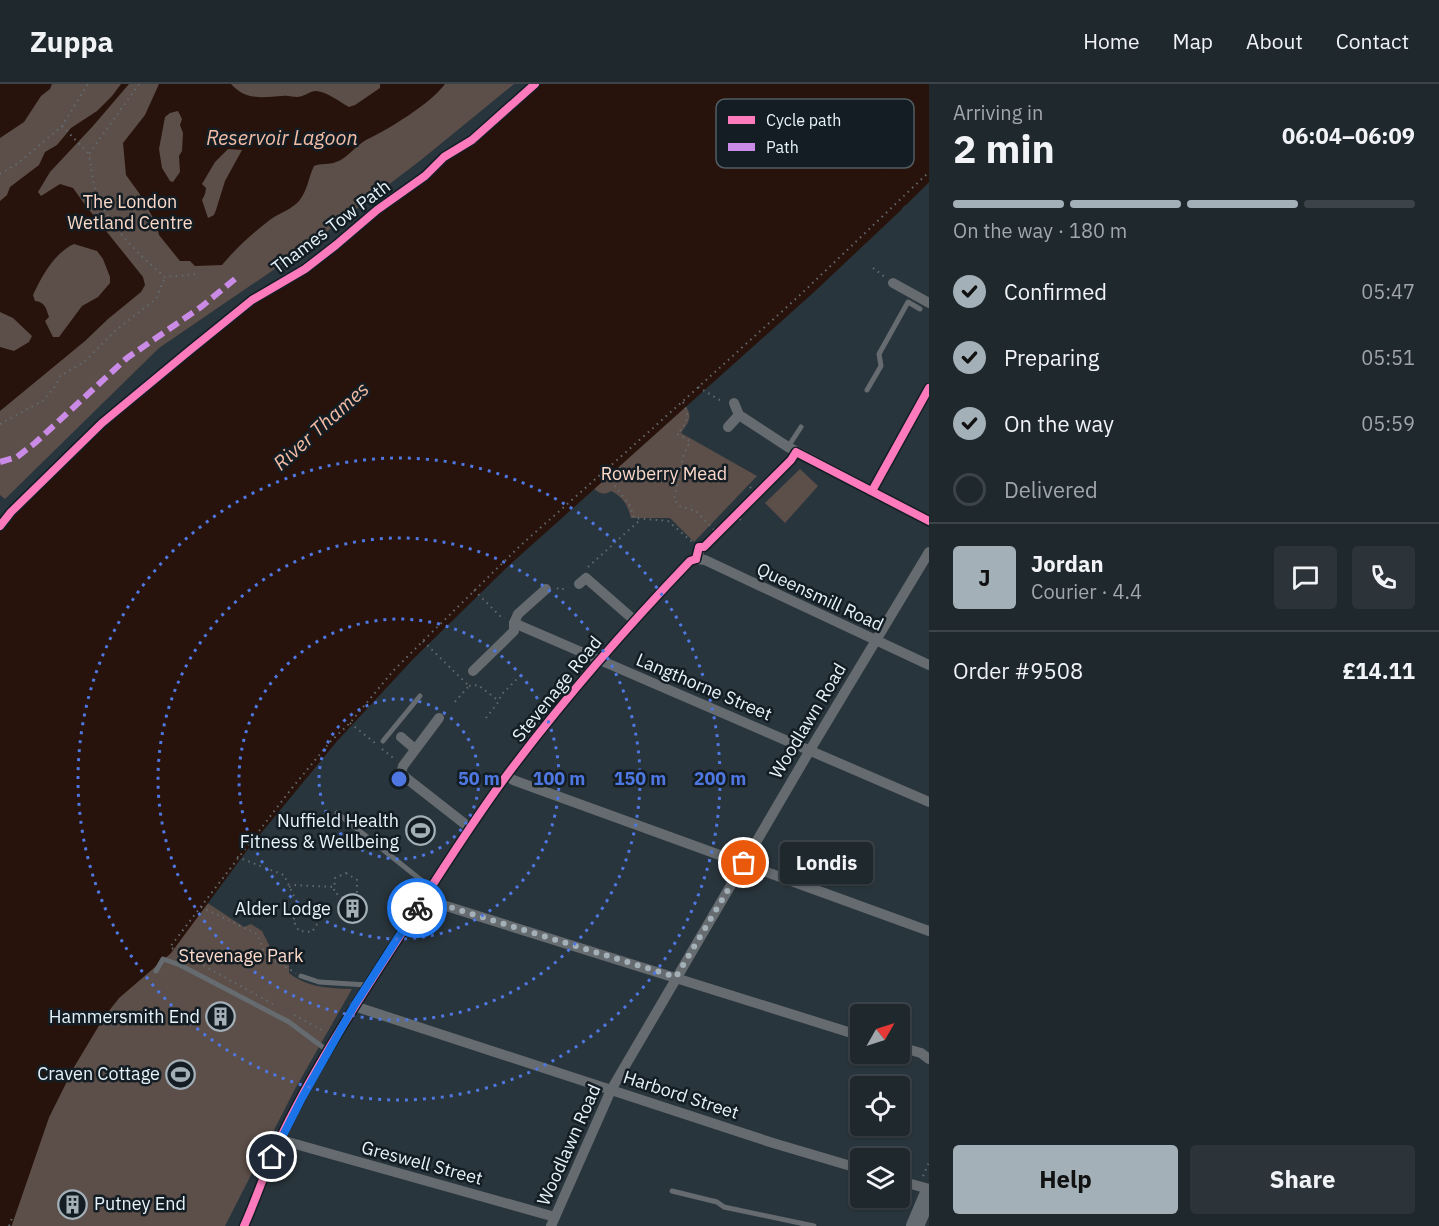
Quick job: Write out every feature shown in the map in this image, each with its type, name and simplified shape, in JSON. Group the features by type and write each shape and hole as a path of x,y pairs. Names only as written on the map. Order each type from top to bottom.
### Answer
{"main road":[{"path":"915,1226 929,1191"}],"street":[{"path":"893,282 925,301"},
{"path":"872,491 929,388"},
{"path":"735,403 739,415 792,449 929,521"},
{"path":"728,427 739,415"},
{"name":"Woodlawn Road","path":"553,1221 611,1090 929,552"},
{"name":"Stevenage Road","path":"244,1226 280,1140 328,1051 367,985 470,828 507,775 599,661 634,620 699,553"},
{"name":"Queensmill Road","path":"699,553 875,641 929,665"},
{"path":"584,575 634,620"},
{"path":"473,671 514,631 514,623 518,614 546,589"},
{"name":"Langthorne Street","path":"514,623 929,802"},
{"path":"439,718 403,766 401,774 470,828"},
{"path":"397,733 415,749"},
{"path":"507,775 513,780 620,820 929,931"},
{"path":"427,892 430,901 850,1032"},
{"name":"Harbord Street","path":"354,1006 773,1143 850,1166"},
{"path":"910,1050 921,1053 929,1059"},
{"name":"Greswell Street","path":"280,1140 553,1221"},
{"path":"910,1184 929,1191"}],"lane":[{"path":"867,390 880,366 879,354 908,302 925,301"},
{"path":"792,449 801,427"},
{"path":"383,741 397,733 420,696"},
{"path":"337,813 427,892"},
{"path":"156,971 163,959 180,965 289,1022 328,1051"},
{"path":"301,976 320,982 367,985"},
{"path":"672,1191 717,1202 724,1207 814,1226"}],"path":[{"path":"0,174 17,164 62,126 88,84"},
{"path":"89,154 139,84"},
{"path":"62,126 89,154 96,190 113,224 137,253 165,277 199,274"},
{"path":"274,1004 169,948 237,857 330,742 350,723 393,671 423,640 521,545 807,288 929,171"},
{"path":"873,268 893,282"},
{"path":"0,424 44,400 60,376 84,362 116,330 156,299 165,277"},
{"path":"698,387 727,404 735,403"},
{"path":"683,401 689,416 677,434 690,441 682,457 674,499 679,506 726,524 742,520"},
{"path":"604,471 630,506 634,518 669,521 694,545 699,553 742,507"},
{"path":"749,500 753,490 763,486"},
{"path":"546,589 560,590 584,575 640,519"},
{"path":"474,590 500,616 514,623"},
{"path":"423,640 469,686"},
{"path":"450,667 455,663"},
{"path":"486,718 501,695 520,675"},
{"path":"453,704 469,686 478,685 499,701"},
{"path":"237,857 284,875 300,909"},
{"path":"346,873 357,880 357,893 345,899 334,891 334,887 335,878 346,873"},
{"path":"289,887 293,885 334,887"},
{"path":"200,906 256,934 266,956 301,976"},
{"path":"300,909 314,909 319,921 312,932 299,931 293,920 300,909"},
{"path":"294,1015 336,1038"},
{"path":"9,1226 12,1218"}],"green space":[{"name":"The London Wetland Centre","path":"0,84 514,84 421,160 304,249 159,348 5,499 0,495"},
{"name":"Rowberry Mead","path":"680,399 690,416 681,433 757,476 694,542 670,518 631,518 627,505 622,499 611,491 603,494 597,491 592,487 597,483 591,478"},
{"path":"800,469 818,486 785,523 765,503"},
{"name":"Craven Cottage","path":"200,898 244,927 251,924 262,931 274,955 280,961 289,960 289,973 296,978 319,986 352,989 295,1089 225,1226 1,1226 40,1113 80,1035 112,991 163,947"}],"water":[{"path":"0,84 52,84 24,122 0,138"},
{"path":"121,84 129,84 50,172 38,192 41,196 60,184 73,188 143,277 145,285 141,292 85,341 0,411 0,347 14,351 29,342 32,336 13,318 0,312 0,201 7,195 10,187 39,165 45,152 57,145 71,128 97,111","holes":["74,244 97,251 103,259 110,283 98,297 82,306 59,337 53,337 45,321 49,317 46,308 35,301 33,295 49,266 67,248"]},
{"name":"Reservoir Lagoon","path":"159,84 231,84 249,96 262,97 299,97 319,91 349,107 380,88 380,84 445,84 419,108 362,143 344,158 333,163 314,166 299,201 258,229 222,265 195,266 190,261 180,261 159,235 156,223 126,175 123,143 145,115","holes":["178,111 182,119 180,125 183,133 182,151 179,156 180,172 173,182 162,168 159,149 165,117","228,149 242,150 225,181 214,215 208,218 202,200 206,188 202,184 215,162"]},
{"name":"River Thames","path":"547,84 929,84 929,168 808,284 499,561 407,651 330,734 240,843 163,947 112,991 96,1011 80,1035 52,1087 30,1139 0,1226 0,545 51,485 79,457 169,377 232,329 352,248 500,126"}],"waterway":[{"path":"0,545 51,485 138,403 232,329 323,269 377,229 547,84"},
{"path":"886,180 900,197 929,168"},
{"path":"1,1226 40,1113 66,1061 96,1011 112,991 163,947 240,843 330,734 407,651 499,561 808,284 894,203"}],"marked path":[{"path":"0,462 17,457 35,443 127,358 201,307 235,279"}],"cycle path":[{"name":"Thames Tow Path","path":"0,526 11,512 102,423 189,351 252,300 305,269 377,210 425,176 444,157 472,140 535,84"},
{"path":"872,491 929,388"},
{"path":"696,559 699,547 704,547 791,460 796,452 929,521"},
{"path":"244,1226 271,1158 313,1075 478,816 528,747 595,665 690,561 696,559"}],"way so far":[{"path":"417,908 424,897 430,901 676,977 744,863"}],"place":[{"name":"Nuffield Health Fitness & Wellbeing","path":"420,831"},
{"name":"Londis","path":"744,863"},
{"name":"Alder Lodge","path":"352,909"},
{"name":"Hammersmith End","path":"221,1017"},
{"name":"Craven Cottage","path":"181,1074"},
{"name":"Putney End","path":"73,1204"}],"route":[{"path":"272,1157 354,1006 417,908"}],"park label":[{"name":"Stevenage Park","path":"241,956"}]}
